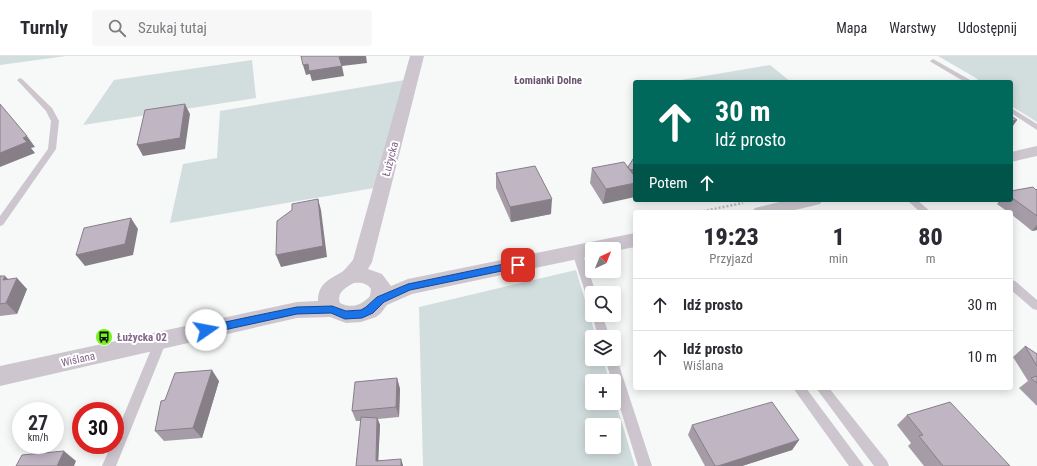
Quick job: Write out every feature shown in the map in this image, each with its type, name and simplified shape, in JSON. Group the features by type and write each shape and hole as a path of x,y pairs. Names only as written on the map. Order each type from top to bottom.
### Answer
{"street":[{"name":"Łużycka","path":"368,279 417,56"},
{"path":"1013,157 1037,151"},
{"path":"755,207 797,202"},
{"path":"621,243 633,240"},
{"path":"330,302 337,283 368,279 408,287 585,251"},
{"name":"Wiślana","path":"0,376 330,302 345,315 358,315 370,310 368,279"}],"lane":[{"path":"933,61 966,80"},
{"path":"0,223 52,149 54,122 49,110 20,80"},
{"path":"1013,111 1037,128"},
{"path":"914,202 924,210"},
{"path":"1013,286 1037,306"},
{"path":"109,466 161,340"},
{"path":"613,366 645,466"},
{"path":"800,390 857,466"},
{"path":"824,390 882,466"}],"path":[{"path":"721,210 755,207"}],"shaded area":[{"path":"0,56 66,56 0,65"},
{"path":"938,56 1037,56 1037,122 1013,107 1013,80 978,80"},
{"path":"252,60 256,98 83,125 114,80"},
{"path":"770,65 789,80 681,80"},
{"path":"405,80 374,188 170,223 183,164 217,158 220,111"},
{"path":"576,270 585,300 585,322 592,322 594,330 585,330 585,366 605,366 607,374 585,374 585,410 618,410 620,418 585,418 585,454 621,454 621,420 635,466 423,466 419,307"}],"building":[{"path":"301,56 343,56 339,57 342,66 309,71 308,64 303,65"},
{"path":"0,104 27,136 23,138 27,142 0,153"},
{"path":"185,104 180,138 137,145 145,110"},
{"path":"633,159 633,169 630,170 628,167"},
{"path":"624,162 633,174 633,183 606,189 592,168"},
{"path":"535,166 552,199 510,207 496,173"},
{"path":"1033,187 1036,190 1037,189 1037,216 1013,198 1013,191"},
{"path":"318,199 323,246 276,255 277,221 292,210 292,204"},
{"path":"131,218 125,244 76,255 84,228"},
{"path":"0,276 5,276 3,280 17,278 6,303 0,304"},
{"path":"1025,346 1037,354 1037,366"},
{"path":"212,370 193,428 155,431 161,401 165,400 175,373"},
{"path":"1037,376 1037,383 1031,378"},
{"path":"397,378 396,407 352,411 355,382"},
{"path":"772,402 799,440 715,466 692,425"},
{"path":"950,402 1010,466 943,466 919,436 923,435 907,415"},
{"path":"361,417 377,418 376,461 401,459 401,466 356,466"},
{"path":"63,454 57,466 16,466 22,455"}],"place":[{"name":"Łużycka 02","path":"104,337"}],"district":[{"name":"Łomianki Dolne","path":"548,80"}],"route":[{"path":"206,330 297,310 332,309 345,315 362,314 370,310 380,299 408,287 518,265"}]}
